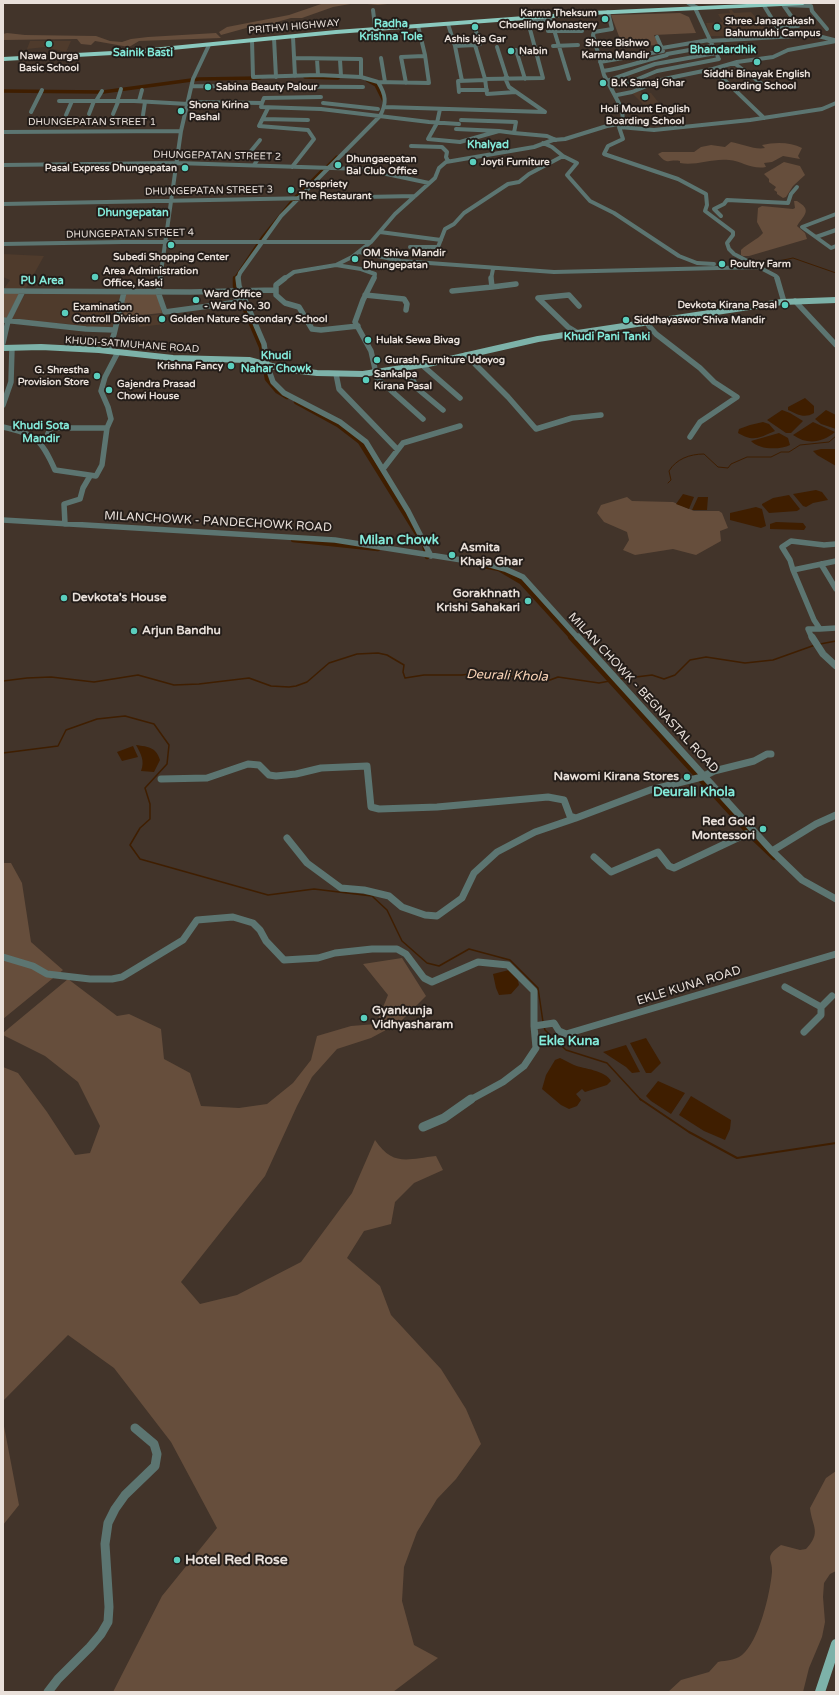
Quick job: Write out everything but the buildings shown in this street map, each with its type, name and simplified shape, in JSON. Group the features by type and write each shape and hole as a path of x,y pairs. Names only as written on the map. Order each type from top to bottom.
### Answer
{"highway":[{"name":"PRITHVI HIGHWAY","path":"3,59 131,52 385,28 608,12 697,8 740,4 803,3"}],"main road":[{"name":"KHUDI-SATMUHANE ROAD","path":"3,348 40,347 108,351 174,358 249,360 317,374 363,374 422,365 538,339 784,302 836,300"},
{"path":"820,1692 836,1644"}],"street":[{"path":"688,3 697,8 709,40 724,66"},
{"path":"763,4 777,27 798,26"},
{"path":"783,4 806,35"},
{"path":"783,4 811,6 812,11 827,29"},
{"path":"373,10 375,26 383,26 385,28"},
{"path":"608,12 612,29 597,31 594,32 593,35 603,71 607,81 617,96 623,118 623,122 619,125"},
{"path":"487,90 459,91 458,81 506,78 544,78 527,19 550,19 560,45 569,78"},
{"path":"455,46 480,44 473,22"},
{"path":"448,24 455,46 462,81"},
{"path":"252,40 253,77 318,75 361,77 378,82 429,83 418,26"},
{"path":"548,31 582,31"},
{"path":"603,71 618,69 665,52 709,40 818,35 826,39 836,41"},
{"path":"293,36 295,76"},
{"path":"657,37 665,52 677,67 685,74"},
{"path":"274,38 276,77"},
{"path":"617,96 632,92 664,79 734,63 769,57 784,51 836,41"},
{"path":"209,45 193,79 181,131 158,292 165,312 238,302 236,298 242,294"},
{"path":"475,45 486,79 487,94 516,92"},
{"path":"553,46 578,45"},
{"path":"600,62 617,61 653,52 665,52 712,46"},
{"path":"385,107 545,112 508,86 497,47"},
{"path":"515,51 523,50"},
{"path":"515,51 537,53"},
{"path":"515,51 524,79"},
{"path":"607,81 655,64 716,53"},
{"path":"406,82 401,57 424,56"},
{"path":"295,58 340,60 361,59 361,77"},
{"path":"381,58 385,82"},
{"path":"317,59 318,75"},
{"path":"611,87 633,81 657,71 719,59"},
{"path":"340,60 341,76"},
{"path":"734,63 762,84"},
{"path":"713,69 764,118"},
{"path":"378,82 386,95 387,102 381,116 281,216 260,242 238,279 242,294 264,344 267,359 264,364 273,382 278,388 357,434 366,442 408,511 431,556"},
{"path":"192,86 363,87"},
{"path":"321,109 323,103 321,97 325,86"},
{"path":"113,114 121,89"},
{"path":"31,112 42,90"},
{"path":"139,102 142,90"},
{"path":"89,114 102,91"},
{"path":"321,97 264,98 261,107 321,109 436,123 460,120 516,122 514,133"},
{"path":"59,100 145,102 188,106 262,103"},
{"path":"66,116 72,101"},
{"path":"143,115 145,102"},
{"path":"164,111 165,103"},
{"path":"323,103 378,109"},
{"path":"336,265 352,257 371,242 395,214 435,178 443,163 459,162 470,158 534,147 607,126 619,125 654,130 764,118 822,109 836,103"},
{"path":"268,108 259,126 308,130 314,138 292,166"},
{"path":"440,109 436,123 428,139 467,141 499,131"},
{"path":"263,119 308,120"},
{"path":"450,141 455,135 460,120"},
{"path":"619,125 623,139 608,146 604,154 687,183 706,194 707,205 705,211 716,216 723,226 733,232 733,235 727,243 729,249 734,254 776,276 784,302"},
{"path":"456,129 499,131 547,136 557,140"},
{"name":"DHUNGEPATAN STREET 1","path":"3,132 181,131"},
{"path":"254,165 260,156 251,151 260,140"},
{"path":"544,143 552,147 563,156 577,163 567,174 590,201 614,213 679,256 697,263 714,264"},
{"path":"411,146 442,146 447,152 446,157 448,162"},
{"path":"410,247 438,247 445,229 454,224 464,214 508,184 518,182 529,174 563,156"},
{"name":"DHUNGEPATAN STREET 2","path":"3,165 177,162 363,169 429,183"},
{"path":"723,226 722,217 714,209 724,204 727,200 788,203 791,194 797,187"},
{"name":"DHUNGEPATAN STREET 3","path":"3,204 415,196"},
{"path":"834,248 802,227 836,214"},
{"path":"816,237 836,230"},
{"path":"380,232 441,240"},
{"name":"DHUNGEPATAN STREET 4","path":"3,244 371,242"},
{"path":"359,252 401,261 554,272 597,273 760,267"},
{"path":"351,268 352,257"},
{"path":"358,326 321,330 312,329 299,307 281,302 276,296 276,285 294,272 336,265 375,274 375,277 365,295 356,322 371,351 377,378 423,419"},
{"path":"492,287 491,275 493,268"},
{"path":"452,291 516,284"},
{"path":"3,291 242,294 275,290"},
{"path":"3,343 5,320 23,291"},
{"path":"108,351 115,330 124,292"},
{"path":"365,295 404,299 407,304 406,310"},
{"path":"578,333 568,327 538,298 569,295 579,306"},
{"path":"795,301 836,345"},
{"path":"5,320 86,329 115,330"},
{"path":"648,322 649,326 656,334 674,346 714,382 737,397 700,422 690,437"},
{"path":"3,405 5,393 12,373 12,348"},
{"path":"3,427 24,431 37,438 43,444 55,470 90,477 96,476 103,462 107,428 112,418 109,407 101,391 118,352"},
{"path":"466,356 508,396 536,429 542,429 572,418 601,414"},
{"path":"422,365 460,398"},
{"path":"405,368 419,390 443,410"},
{"path":"336,374 339,389 397,449"},
{"path":"383,469 403,443 460,426"},
{"path":"43,444 50,429 52,428 107,428"},
{"path":"37,438 46,438"},
{"path":"65,524 64,504 80,499 82,488 90,477"},
{"name":"MILANCHOWK - PANDECHOWK ROAD","path":"3,520 335,540 431,556"},
{"path":"820,629 814,620 790,560 782,547 791,541 824,546 836,544"},
{"name":"MILAN CHOWK - BEGNASTAL ROAD","path":"431,556 487,564 505,569 522,577 772,851 802,880 836,899"},
{"path":"793,570 836,561"},
{"path":"821,564 836,589"},
{"path":"836,628 808,629 816,645 827,660 836,666"},
{"path":"287,838 307,863 341,888 364,890 389,896 402,907 425,915 437,916 463,898 474,872 489,858 512,843 559,823 650,790 754,761 767,754 771,754"},
{"path":"161,779 207,778 248,764 259,765 269,775 276,776 296,774 321,768 367,766 372,807 379,809 437,807 548,797 564,800 570,816 576,818"},
{"path":"772,851 816,824 836,815"},
{"path":"594,857 611,872 658,852 669,866 674,868 746,834"},
{"path":"3,957 33,966 47,974 90,979 112,979 122,977 183,940 197,920 233,917 253,923 260,930 266,941 284,960 318,958 335,953 372,949 397,949 406,954 424,978 432,982 478,962 508,965 534,991 534,1026 536,1048 524,1066 503,1082 473,1098 444,1118 423,1127"},
{"name":"EKLE KUNA ROAD","path":"534,1026 554,1023 560,1031 566,1034 836,954"},
{"path":"786,987 821,1007"},
{"path":"821,1007 835,996"},
{"path":"804,1032 821,1015 821,1007"},
{"path":"48,1692 90,1647 101,1634 108,1622 109,1607 105,1544 108,1523 115,1509 125,1495 155,1466 157,1454 154,1444 135,1428"}],"shaded area":[{"path":"324,3 356,3 333,7 302,18 291,18 277,22 277,25 268,27 250,27 221,35 219,32 227,27 289,15"},
{"path":"356,3 397,3 378,5"},
{"path":"729,10 732,10 734,13 751,12 769,33 734,35 732,32 733,36 710,36 706,23 723,22 718,14 730,13"},
{"path":"680,13 689,17 696,33 654,35 659,45 623,47 611,15"},
{"path":"216,33 221,38 139,41 129,47 95,41 91,45 81,44 77,39 3,40 3,34 25,35 96,36 110,41 122,42 131,39 148,37"},
{"name":"Nawa Durga Basic School","path":"30,41 71,41 66,52 45,47 27,49"},
{"name":"Holi Mount English Boarding School","path":"640,91 643,94 651,93 659,103 644,105 632,93"},
{"path":"731,142 757,148 765,148 762,145 777,143 802,148 798,156 800,159 783,156 772,162 764,163 766,167 761,168 729,160 716,160 686,164 680,163 680,161 666,161 658,154 662,152 694,152 701,147 711,145 725,147"},
{"path":"784,162 800,166 805,175 793,186 786,197 783,198 777,194 774,190 776,187 769,182 769,179 764,174"},
{"path":"794,201 802,204 806,210 797,226 805,233 807,239 749,256 741,255 741,250 763,233 757,222 758,208 762,206 793,209 795,208"},
{"path":"3,254 44,256 25,290 3,290 10,280 3,277"},
{"path":"3,292 20,292 6,319 3,318"},
{"name":"Examination Controll Division","path":"26,292 121,293 113,318 113,327 79,327 68,324 11,320"},
{"path":"126,293 157,293 162,313 120,317"},
{"path":"163,314 165,324 139,327 139,317"},
{"path":"805,398 814,406 814,413 804,416 788,410 788,407"},
{"path":"782,410 803,421 791,433 786,433 767,420"},
{"path":"826,410 836,415 836,429 821,424 815,419"},
{"path":"763,422 769,424 775,431 765,436 756,438 743,436 738,433 739,429"},
{"path":"813,422 835,432 825,439 814,441 804,440 793,435"},
{"path":"779,433 788,438 790,445 781,448 764,448 751,441"},
{"path":"821,449 836,449 836,466 813,451"},
{"path":"816,490 822,492 828,500 813,503 806,507 803,506 793,494"},
{"path":"683,494 694,497 689,509 676,504"},
{"path":"789,495 800,509 797,511 769,513 762,505 773,498"},
{"path":"627,497 632,501 673,502 694,511 719,511 722,513 728,528 720,531 721,541 696,555 673,549 635,555 623,550 629,540 627,532 604,522 597,513 601,505"},
{"path":"698,497 708,497 707,510 692,510"},
{"path":"756,507 762,509 766,526 761,528 730,520 730,513"},
{"path":"776,522 803,523 806,527 804,530 770,529 770,524"},
{"path":"136,745 151,748 156,752 160,760 154,772 141,771 141,755"},
{"path":"133,746 138,757 122,761 117,752"},
{"path":"3,863 11,863 22,883 31,942 63,970 3,1019"},
{"path":"402,958 426,996 399,1023 371,1038 337,1049 312,1077 265,1176 181,1282 200,1304 237,1295 301,1262 352,1193 375,1140 382,1149 395,1158 409,1159 436,1156 443,1170 414,1183 395,1202 391,1224 364,1231 347,1258 380,1286 391,1315 441,1369 466,1409 481,1444 456,1479 437,1499 417,1532 404,1567 402,1601 414,1645 438,1658 393,1692 113,1692 162,1596 217,1528 171,1442 114,1368 68,1335 3,1401 3,1067 18,1073 47,1112 75,1155 90,1153 100,1126 78,1082 45,1056 3,1035 3,1033 68,979 117,1016 129,1014 161,1029 164,1059 190,1073 201,1106 239,1108 267,1104 293,1083 311,1060 317,1036 351,1026 376,1024 388,995 363,964"},
{"path":"509,970 517,977 519,985 511,994 499,995 493,974"},
{"path":"646,1038 661,1063 651,1073 646,1073 630,1043"},
{"path":"626,1045 640,1072 632,1073 626,1067 603,1052"},
{"path":"560,1058 574,1065 604,1074 611,1081 607,1085 585,1092 582,1089 576,1094 581,1100 577,1106 569,1109 561,1105 542,1089 546,1075 555,1060"},
{"path":"658,1081 685,1093 671,1114 646,1096"},
{"path":"691,1096 731,1120 730,1129 725,1140 704,1131 679,1115"},
{"path":"3,1421 19,1505 3,1525"},
{"path":"836,1471 836,1571 830,1574 824,1583 823,1597 825,1622 822,1637 809,1668 803,1692 668,1692 681,1680 709,1672 718,1662 736,1658 742,1655 748,1648 754,1639 763,1616 772,1572 770,1558 772,1553 781,1545 800,1550 806,1549 811,1543 814,1538 815,1529 810,1508 826,1478"}],"waterway":[{"path":"305,77 338,78"},
{"path":"3,91 103,92 199,79 260,78"},
{"path":"367,80 376,85 384,101"},
{"path":"327,167 337,157"},
{"path":"296,197 323,170"},
{"path":"235,279 263,237 294,199"},
{"path":"754,262 764,264 793,258 836,273"},
{"path":"235,279 235,286 261,347 267,379 277,391 287,397"},
{"path":"296,402 338,425 360,442 424,545 427,557"},
{"path":"668,483 671,480 669,471 675,463 689,456 704,454 718,467 728,468 731,464 747,457 771,457 781,452 789,452 800,445 829,442 836,436"},
{"path":"293,540 378,549"},
{"path":"478,565 499,569 521,582 572,638"},
{"path":"571,637 755,839 774,857"},
{"name":"Deurali Khola","path":"820,644 836,641"},
{"name":"Deurali Khola","path":"620,679 652,675 664,679 675,675 690,660 706,657 745,663 773,660 815,645"},
{"name":"Deurali Khola","path":"3,681 51,677 94,682 138,675 174,685 199,684 249,678 271,686 289,687 307,682 329,663 357,654 378,653 387,655 404,665 403,672 405,678 424,675 462,675 486,672 528,679 550,680 558,677 599,683 615,680"},
{"path":"3,753 58,746 66,730 97,719 125,716 154,724 169,745 167,764 145,788 150,804 150,819 140,828 130,845 140,859 268,895 314,889 372,896 387,910 402,941 427,963 439,966 469,949 510,960 538,988 543,1022"},
{"path":"544,1027 545,1030 566,1050 607,1063 640,1099"},
{"path":"640,1099 689,1132 737,1158 836,1143"}],"place":[{"name":"Karma Theksum Choelling Monastery","path":"605,19"},
{"name":"Ashis kja Gar","path":"475,27"},
{"name":"Shree Janaprakash Bahumukhi Campus","path":"717,27"},
{"name":"Nawa Durga Basic School","path":"49,44"},
{"name":"Shree Bishwo Karma Mandir","path":"657,49"},
{"name":"Nabin","path":"511,51"},
{"name":"Siddhi Binayak English Boarding School","path":"757,62"},
{"name":"B.K Samaj Ghar","path":"603,83"},
{"name":"Sabina Beauty Palour","path":"208,87"},
{"name":"Holi Mount English Boarding School","path":"645,97"},
{"name":"Shona Kirina Pashal","path":"181,111"},
{"name":"Joyti Furniture","path":"473,162"},
{"name":"Dhungaepatan Bal Club Office","path":"338,165"},
{"name":"Pasal Express Dhungepatan","path":"185,168"},
{"name":"Prospriety The Restaurant","path":"291,190"},
{"name":"Subedi Shopping Center","path":"171,245"},
{"name":"OM Shiva Mandir Dhungepatan","path":"355,259"},
{"name":"Poultry Farm","path":"722,264"},
{"name":"Area Administration Office, Kaski","path":"95,277"},
{"name":"Ward Office - Ward No. 30","path":"196,300"},
{"name":"Devkota Kirana Pasal","path":"785,305"},
{"name":"Examination Controll Division","path":"65,313"},
{"name":"Golden Nature Secondary School","path":"162,319"},
{"name":"Siddhayaswor Shiva Mandir","path":"626,320"},
{"name":"Hulak Sewa Bivag","path":"368,340"},
{"name":"Gurash Furniture Udoyog","path":"377,360"},
{"name":"Krishna Fancy","path":"231,366"},
{"name":"G. Shrestha Provision Store","path":"97,376"},
{"name":"Sankalpa Kirana Pasal","path":"366,380"},
{"name":"Gajendra Prasad Chowi House","path":"109,390"},
{"name":"Asmita Khaja Ghar","path":"452,555"},
{"name":"Devkota's House","path":"64,598"},
{"name":"Gorakhnath Krishi Sahakari","path":"528,601"},
{"name":"Arjun Bandhu","path":"134,631"},
{"name":"Nawomi Kirana Stores","path":"687,777"},
{"name":"Red Gold Montessori","path":"763,829"},
{"name":"Gyankunja Vidhyasharam","path":"364,1018"},
{"name":"Hotel Red Rose","path":"177,1560"}],"district":[{"name":"Radha Krishna Tole","path":"391,30"},
{"name":"Bhandardhik","path":"723,50"},
{"name":"Sainik Basti","path":"143,53"},
{"name":"Khalyad","path":"488,145"},
{"name":"Dhungepatan","path":"133,213"},
{"name":"PU Area","path":"42,281"},
{"name":"Khudi Pani Tanki","path":"607,337"},
{"name":"Khudi Nahar Chowk","path":"276,362"},
{"name":"Khudi Sota Mandir","path":"41,432"},
{"name":"Milan Chowk","path":"399,541"},
{"name":"Deurali Khola","path":"694,793"},
{"name":"Ekle Kuna","path":"569,1042"}]}
